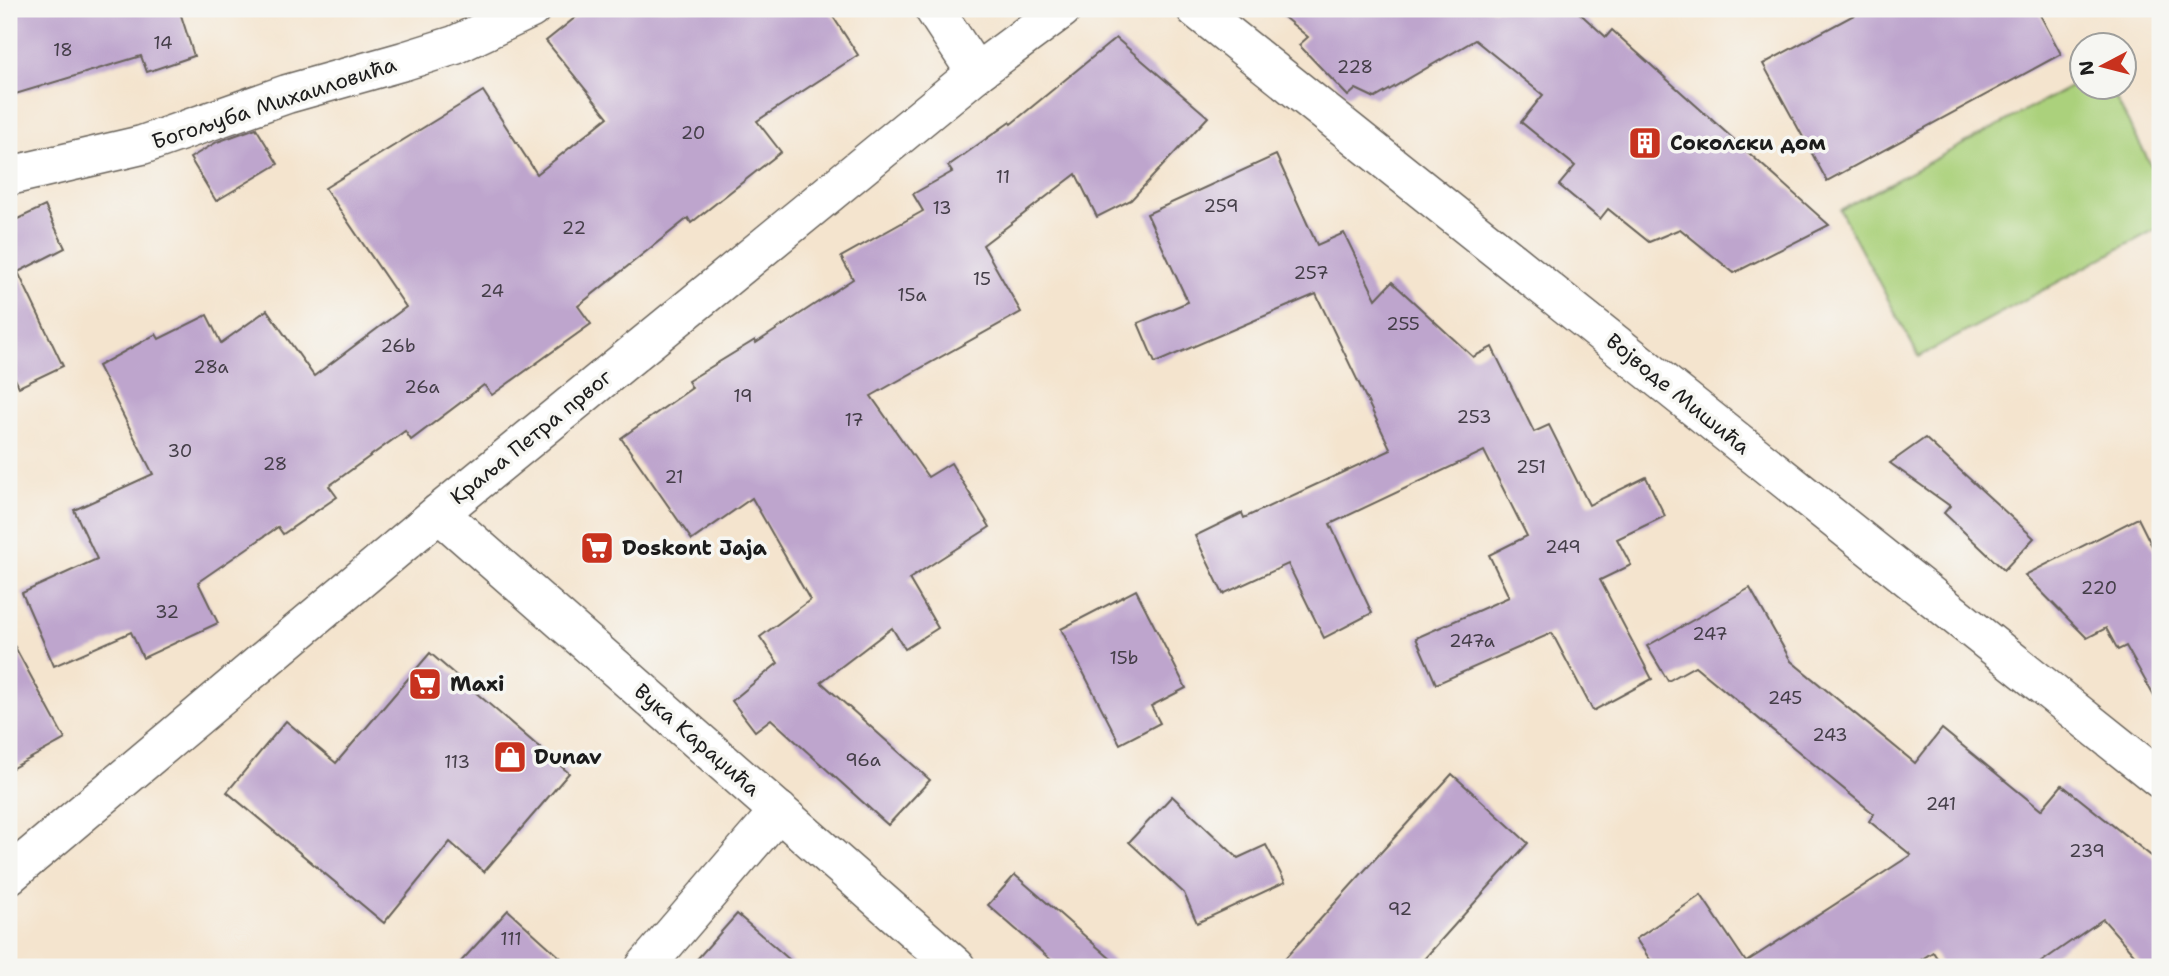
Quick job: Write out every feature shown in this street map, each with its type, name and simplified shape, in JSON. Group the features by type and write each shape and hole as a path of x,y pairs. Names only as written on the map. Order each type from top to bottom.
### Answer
{"street":[{"name":"Богољуба Михаиловића","path":"9,176 142,145 287,94 455,45 531,9"},
{"path":"934,9 976,73"},
{"name":"Краља Петра првог","path":"9,875 439,513 976,73 1062,9"},
{"name":"Војводе Мишића","path":"1196,9 2160,779"},
{"name":"Вука Караџића","path":"439,513 956,967"},
{"path":"645,967 779,811"}],"green space":[{"path":"2068,88 2068,102 2117,102 2160,182 2160,227 1919,357 1840,210"}],"building":[{"path":"9,9 179,9 194,56 147,72 141,56 9,96"},
{"path":"586,9 828,9 858,55 757,121 781,152 691,223 688,218 578,306 591,324 492,395 484,385 411,440 405,431 329,486 337,497 283,534 278,527 198,582 218,623 143,658 131,632 54,666 22,593 97,559 74,510 153,474 98,366 156,334 159,339 207,315 221,343 267,310 314,376 406,307 325,188 483,91 537,174 608,117 546,41"},
{"name":"Соколски дом","path":"1274,9 1575,9 1606,37 1612,30 1829,225 1734,273 1680,229 1649,242 1608,209 1600,219 1559,185 1575,166 1521,122 1543,95 1475,40 1375,98 1356,89 1348,96 1299,45 1308,37"},
{"path":"1865,9 2037,9 2061,54 1827,181 1763,64"},
{"path":"1116,38 1208,117 1131,200 1097,217 1076,174 983,245 1021,312 871,396 928,477 951,463 990,527 909,579 938,628 905,649 892,628 821,682 930,780 888,825 771,719 755,731 732,701 778,663 760,637 810,600 752,498 692,540 621,438 692,388 688,381 755,340 756,343 853,279 841,257 923,211 913,194 952,172 948,166 1010,122 1011,124"},
{"path":"256,128 278,164 216,201 190,158 217,142"},
{"path":"1276,155 1317,245 1344,233 1376,299 1392,282 1473,357 1492,347 1534,432 1549,425 1589,505 1646,477 1665,516 1617,539 1631,565 1600,580 1652,679 1593,711 1552,633 1436,684 1416,638 1509,597 1489,555 1527,536 1484,451 1330,524 1372,613 1324,638 1288,564 1223,594 1195,536 1242,513 1244,518 1391,450 1316,294 1155,363 1138,323 1188,302 1147,214"},
{"path":"45,206 65,248 18,272 63,366 19,387 9,366 9,223"},
{"path":"1925,438 2034,538 2004,570 1944,513 1950,506 1890,463"},
{"path":"2138,518 2160,562 2160,707 2126,646 2118,650 2106,628 2087,638 2025,575"},
{"path":"1750,588 1791,661 1915,763 1942,729 2041,810 2062,785 2160,863 2160,967 2145,967 2103,919 2034,967 1943,967 1933,952 1910,967 1655,967 1636,939 1701,895 1746,962 1911,855 1869,821 1874,814 1695,666 1668,681 1647,646"},
{"path":"1136,590 1186,688 1151,706 1160,723 1120,744 1061,629"},
{"path":"9,636 65,739 9,770"},
{"path":"430,653 569,773 484,872 450,842 384,923 227,792 286,721 336,763"},
{"path":"1452,774 1528,843 1417,967 1277,967"},
{"path":"1172,796 1238,858 1266,845 1285,882 1197,923 1184,893 1129,842"},
{"path":"1015,875 1120,967 1059,967 988,905"},
{"path":"508,910 571,967 456,967"},
{"path":"737,914 798,967 690,967"}],"place":[{"name":"Соколски дом","path":"1645,143"},
{"name":"Doskont Jaja","path":"597,548"},
{"name":"Maxi","path":"425,684"},
{"name":"Dunav","path":"510,757"}]}
